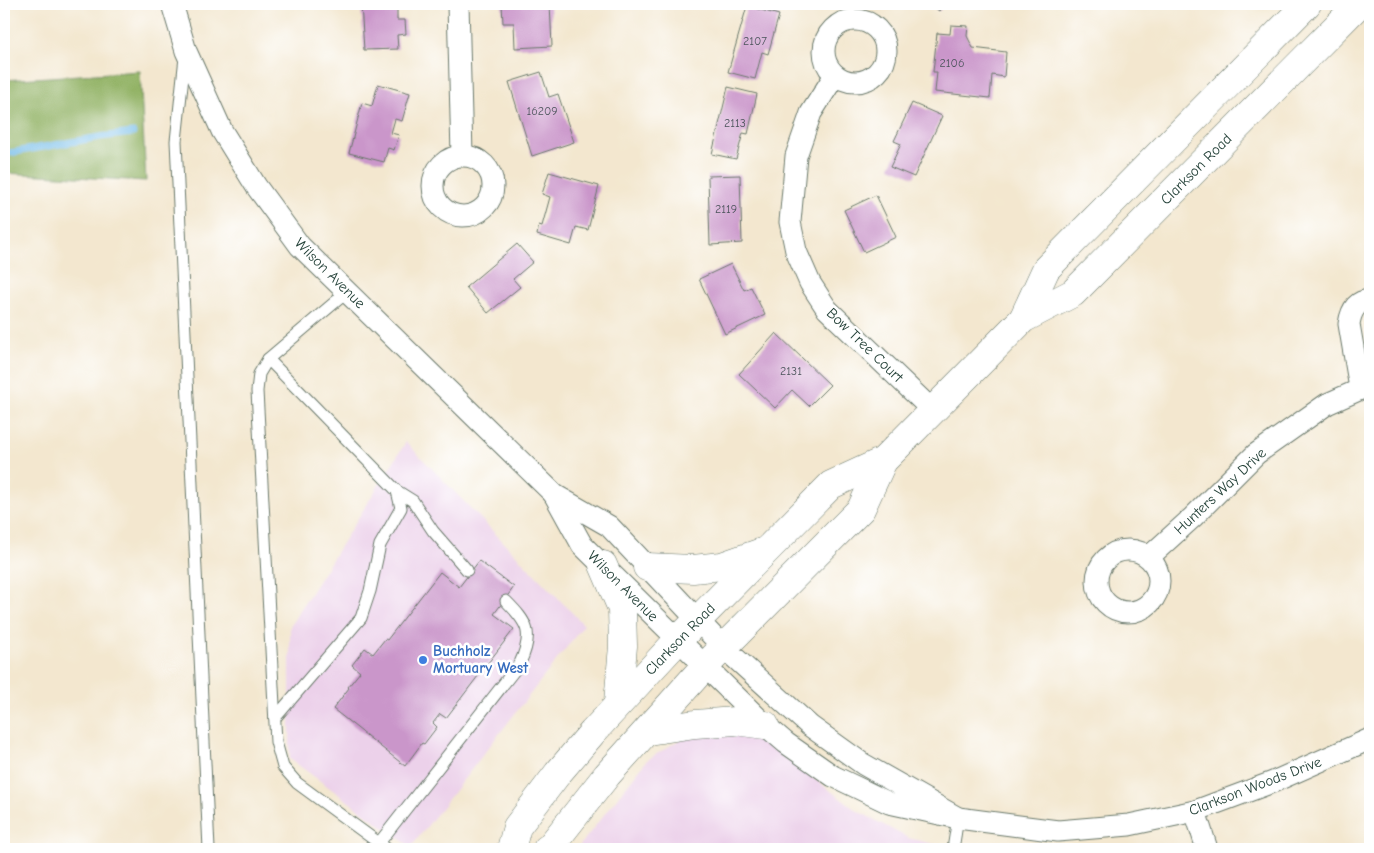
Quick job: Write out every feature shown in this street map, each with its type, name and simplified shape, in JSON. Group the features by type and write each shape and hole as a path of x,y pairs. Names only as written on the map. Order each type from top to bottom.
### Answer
{"main road":[{"name":"Clarkson Road","path":"510,849 517,827 558,773 618,703 831,485 883,461 933,412 1022,319 1046,269 1307,4"},
{"name":"Clarkson Road","path":"1022,319 1073,293 1359,4"},
{"name":"Clarkson Road","path":"547,849 607,775 714,656 862,509 883,461"},
{"path":"647,567 693,569 722,566 768,549"},
{"path":"602,565 622,609 623,646 618,703"},
{"path":"648,730 721,722 765,725"}],"street":[{"name":"Wilson Avenue","path":"172,4 186,51 222,131 256,186 300,246 555,495 609,526 698,620 714,656"},
{"path":"458,4 462,155"},
{"name":"Bow Tree Court","path":"835,75 811,113 796,156 790,222 796,251 810,283 827,310 933,412"},
{"path":"1365,386 1349,324 1350,314 1354,307 1360,302 1370,300"},
{"name":"Hunters Way Drive","path":"1149,557 1193,517 1256,454 1327,404 1365,386"},
{"name":"Wilson Avenue","path":"555,495 582,545 678,640 714,656"},
{"name":"Clarkson Woods Drive","path":"714,656 765,725 786,743 841,780 889,803 958,818 1058,831 1129,825 1195,812 1273,782 1370,739"},
{"name":"Clarkson Woods Drive","path":"714,656 863,764 958,818"},
{"path":"1195,812 1207,849"}],"lane":[{"path":"186,51 176,141 210,849"},
{"path":"347,292 268,359 259,374 257,390 276,742 284,767 297,783 383,846 520,663 528,646 526,630 522,617 506,601"},
{"path":"268,359 397,491 413,502 433,531 467,570"},
{"path":"275,718 361,618 370,591 380,545 401,508 397,491"},
{"path":"953,849 958,818"}],"shaded area":[{"path":"406,442 584,625 411,847 290,759 290,626"},
{"path":"707,732 748,734 779,752 856,810 908,838 955,849 577,849 647,760 681,739"}],"green space":[{"path":"140,71 146,181 4,173 4,80"}],"building":[{"path":"361,4 404,4 404,6 397,7 397,20 405,20 406,34 397,35 398,49 364,50"},
{"path":"502,4 550,4 552,46 515,48 514,23 503,23"},
{"path":"930,4 944,4 939,11"},
{"path":"747,6 779,15 768,54 762,52 755,79 728,72"},
{"path":"951,25 968,26 967,36 973,48 1006,52 1004,77 992,75 990,98 935,92 937,72 933,72 937,33 950,34"},
{"path":"541,72 549,97 558,94 574,142 532,156 509,82"},
{"path":"378,84 410,93 402,121 395,119 391,133 399,135 394,150 388,148 384,162 349,153 362,103 372,106"},
{"path":"728,87 757,94 748,134 743,133 736,159 712,154"},
{"path":"912,103 942,116 914,177 890,167 901,144 894,141"},
{"path":"549,172 599,186 588,230 576,227 571,245 537,235 539,225 542,226 550,197 542,194"},
{"path":"740,175 742,243 710,245 708,176"},
{"path":"876,195 896,237 864,252 844,210"},
{"path":"517,244 533,262 513,279 520,287 488,313 466,287"},
{"path":"731,264 744,290 751,287 765,315 725,334 699,279"},
{"path":"776,333 830,385 809,406 792,390 775,408 739,374"},
{"name":"Buchholz Mortuary West","path":"479,561 514,587 494,614 514,629 446,718 440,714 433,723 437,727 405,766 333,709 360,672 352,665 365,648 373,654 385,639 387,640 440,572 459,587"}],"waterway":[{"path":"4,154 133,133"}],"place":[{"name":"Buchholz Mortuary West","path":"423,660"}]}
